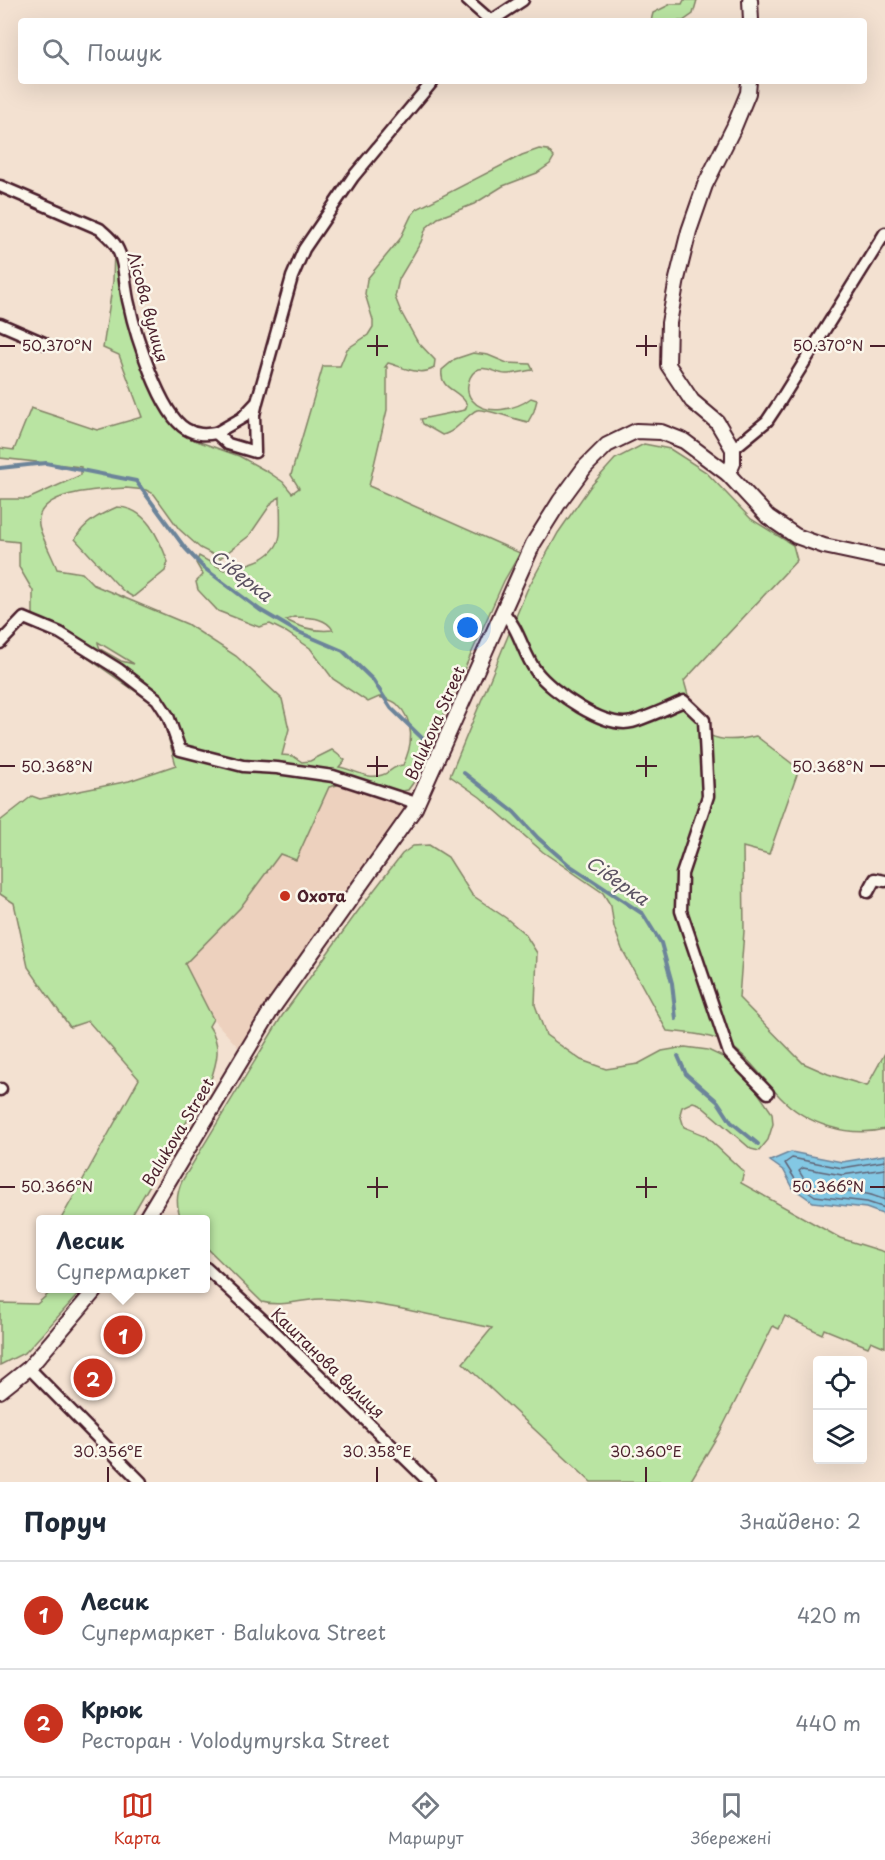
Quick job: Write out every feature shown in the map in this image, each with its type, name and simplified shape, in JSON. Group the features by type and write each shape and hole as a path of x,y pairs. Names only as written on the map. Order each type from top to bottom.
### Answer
{"main road":[{"path":"750,0 751,18"},
{"path":"728,474 733,463 734,449 717,422 692,401 668,365 669,323 676,279 689,231 705,185 748,93 749,84"},
{"name":"Balukova Street","path":"148,1215 272,1010 415,808 533,544 585,467 607,446 636,431 661,432 684,441 728,474 768,517 796,536 824,546 885,560"},
{"path":"0,1391 29,1368 93,1293"}],"street":[{"path":"466,0 487,18"},
{"path":"496,18 523,0"},
{"path":"257,402 242,418 216,433 228,444 255,452 254,415 257,402 292,277 304,249 353,177 430,84"},
{"name":"Лісова вулиця","path":"0,186 100,229 117,246 126,283 128,303 145,361 163,399 184,428 201,436 216,433"},
{"path":"734,449 767,421 885,233"},
{"path":"0,324 44,343"},
{"path":"502,611 512,622 536,670 564,698 602,718 629,723 684,701 704,720 708,795 682,874 681,911 729,1053 768,1093"},
{"path":"0,643 24,618 60,633 118,669 157,699 168,716 180,750 243,766 333,776 410,801 415,808"},
{"path":"868,892 875,879 885,881"},
{"name":"Каштанова вулиця","path":"210,1272 429,1482"},
{"path":"29,1368 141,1482"}],"shaded area":[{"path":"337,785 407,806 372,862 312,939 238,1047 213,1019 185,964 240,908 280,854 296,860 329,786"}],"green space":[{"path":"684,0 697,0 693,14 687,18 652,18 653,13 671,4 682,4"},
{"path":"539,149 548,150 554,157 550,164 537,173 503,186 474,204 438,218 426,228 421,242 399,279 395,297 417,341 435,360 434,368 423,372 388,363 385,367 387,367 387,410 369,486 520,553 504,581 408,790 397,792 342,775 337,785 329,787 296,860 280,854 240,908 185,964 213,1019 209,1026 216,1040 216,1061 210,1082 132,1215 63,1215 139,1079 88,1021 70,1027 28,967 14,903 0,894 0,821 32,796 40,799 129,781 176,765 165,726 155,705 66,643 33,625 33,591 19,567 19,542 0,540 0,499 28,499 81,475 81,467 0,458 0,448 14,450 31,408 97,430 142,417 119,355 103,348 113,281 114,249 142,369 173,424 180,432 197,441 239,456 268,472 283,482 292,493 299,488 291,475 323,366 340,366 347,349 368,335 373,327 365,294 367,279 400,239 417,209 522,155","holes":["126,488 146,490 154,494 179,529 200,548 220,558 249,536 273,501 280,497 280,535 272,551 249,564 224,570 199,556 196,563 203,575 196,582 198,590 218,611 259,627 270,624 286,632 310,648 333,679 368,702 379,697 397,704 407,718 410,733 409,749 403,765 382,775 371,776 339,767 345,760 332,750 310,761 302,762 293,756 282,755 289,729 282,699 236,656 187,624 94,585 82,573 57,569 40,530 40,513 47,505 72,494","294,617 326,622 333,630 309,629 286,620","98,642 134,664 121,661 100,649"]},
{"path":"473,353 488,355 507,363 530,364 533,370 509,374 479,369 472,374 468,383 468,392 472,400 478,405 493,410 510,408 531,398 537,400 528,422 477,410 453,430 442,435 423,424 421,419 465,410 467,405 464,400 444,382 442,370 455,359"},
{"path":"644,444 670,449 706,472 751,519 793,545 797,560 684,681 697,722 708,734 731,740 756,736 799,769 769,854 743,847 744,931 739,998 803,1063 828,1074 867,1086 885,1053 885,1129 857,1132 842,1130 815,1121 790,1106 750,1062 729,1045 707,1036 667,1031 622,949 614,927 611,906 603,893 543,852 480,797 450,776 527,590 558,533 590,487 615,459"},
{"path":"117,507 127,508 144,518 156,534 168,562 165,571 133,597 123,591 75,539 93,520"},
{"path":"429,845 448,857 472,895 525,934 537,953 535,1005 546,1035 581,1060 606,1069 638,1064 662,1051 685,1047 708,1050 727,1059 752,1084 772,1113 773,1124 768,1140 759,1151 751,1149 699,1104 693,1102 682,1107 680,1114 684,1127 704,1135 744,1172 741,1183 840,1238 885,1252 885,1347 871,1341 868,1347 824,1329 822,1334 785,1316 779,1329 773,1326 721,1430 690,1482 591,1482 463,1363 492,1328 351,1301 323,1299 279,1304 262,1302 210,1251 210,1215 180,1215 177,1200 182,1181 282,1016 358,911 402,854 413,846"},
{"path":"49,1293 79,1293 26,1352 0,1365 0,1303 37,1304"}],"water":[{"path":"791,1152 842,1162 885,1155 885,1215 866,1208 813,1202 793,1188 784,1171 770,1161"}],"waterway":[{"name":"Сіверка","path":"0,468 46,463 136,481 185,548 204,568 260,610 294,630 343,651 373,680 391,708 422,738"},
{"name":"Сіверка","path":"464,773 514,812 538,838 569,865 643,914 661,943 672,983 676,1019"},
{"name":"Сіверка","path":"678,1056 686,1074 718,1102 731,1122 758,1144"}],"place":[{"name":"Охота","path":"285,896"},
{"name":"Лесик","path":"123,1335"},
{"name":"Крюк","path":"93,1378"}]}
